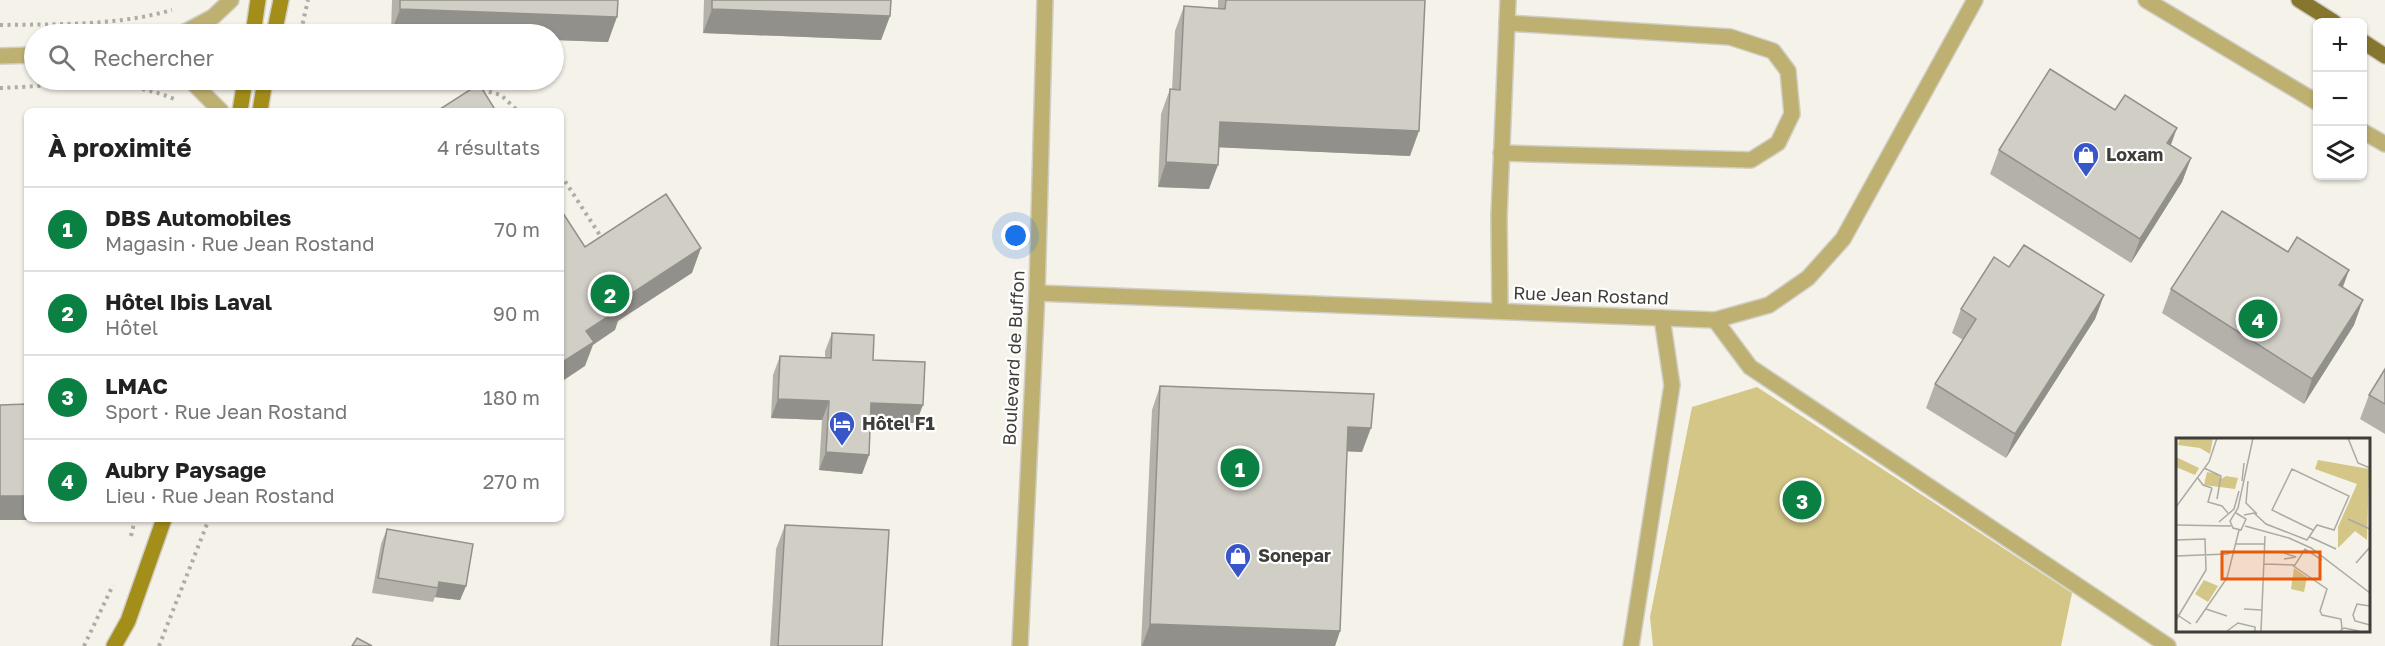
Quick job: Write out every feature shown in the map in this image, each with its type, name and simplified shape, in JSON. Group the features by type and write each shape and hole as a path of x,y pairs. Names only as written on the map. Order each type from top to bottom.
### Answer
{"main road":[{"path":"254,24 258,0"},
{"path":"276,24 281,0"},
{"path":"2299,0 2328,18"},
{"path":"2367,44 2385,56"},
{"path":"240,108 243,90"},
{"path":"261,108 264,90"},
{"path":"114,646 128,621 163,522"}],"street":[{"path":"200,24 213,17 231,0"},
{"name":"Boulevard de Buffon","path":"1020,646 1046,0"},
{"path":"1500,311 1498,216 1508,0"},
{"name":"Rue Jean Rostand","path":"1036,293 1715,320 1769,305 1808,278 1843,239 1975,0"},
{"path":"2146,0 2313,101"},
{"path":"1501,153 1751,160 1778,143 1792,114 1788,71 1773,51 1730,37 1507,23"},
{"path":"0,56 24,55"},
{"path":"200,90 218,108"},
{"path":"2367,134 2385,144"},
{"path":"1631,646 1672,385 1662,318"},
{"path":"1715,320 1750,367 2168,646"}],"path":[{"path":"303,24 308,0"},
{"path":"52,24 105,23 144,18 177,9"},
{"path":"0,25 24,25"},
{"path":"0,88 24,87"},
{"path":"153,90 177,100"},
{"path":"482,90 501,95 515,108"},
{"path":"564,180 603,240"},
{"path":"129,540 134,522"},
{"path":"159,646 208,522"},
{"path":"84,646 115,583"}],"shaded area":[{"path":"1757,387 2072,593 2061,646 1653,646 1650,617 1692,407"}],"building":[{"path":"400,0 618,0 617,17 400,9"},
{"path":"712,0 891,0 890,16 712,9"},
{"path":"1226,0 1425,0 1419,131 1220,122 1218,165 1166,162 1170,89 1180,90 1184,6 1225,9"},
{"name":"Loxam","path":"2050,69 2115,110 2125,95 2177,128 2167,143 2191,158 2140,239 1999,150"},
{"path":"470,90 483,90 494,108 442,108"},
{"path":"666,194 701,248 620,301 624,306 586,331 594,342 564,361 564,215 585,247"},
{"path":"2222,211 2288,252 2297,237 2349,270 2339,285 2363,300 2312,379 2171,289"},
{"path":"2024,245 2104,295 2015,434 1935,384 1976,319 1961,309 1994,257 2009,267"},
{"path":"832,333 874,335 873,360 925,362 923,405 871,403 869,455 826,452 829,401 778,399 780,356 831,358"},
{"path":"2385,369 2385,404 2369,395"},
{"path":"1160,386 1374,394 1371,428 1348,427 1340,631 1150,624"},
{"path":"24,404 24,496 0,496 0,405"},
{"path":"785,525 889,530 882,646 778,646"},
{"path":"387,529 473,544 466,586 439,582 438,588 378,578"},
{"path":"357,638 372,646 352,646"}],"place":[{"name":"Loxam","path":"2086,178"},
{"name":"Hôtel Ibis Laval","path":"610,294"},
{"name":"Aubry Paysage","path":"2258,319"},
{"name":"Hôtel F1","path":"842,447"},
{"name":"DBS Automobiles","path":"1240,468"},
{"name":"LMAC","path":"1802,500"},
{"name":"Sonepar","path":"1238,579"}]}
